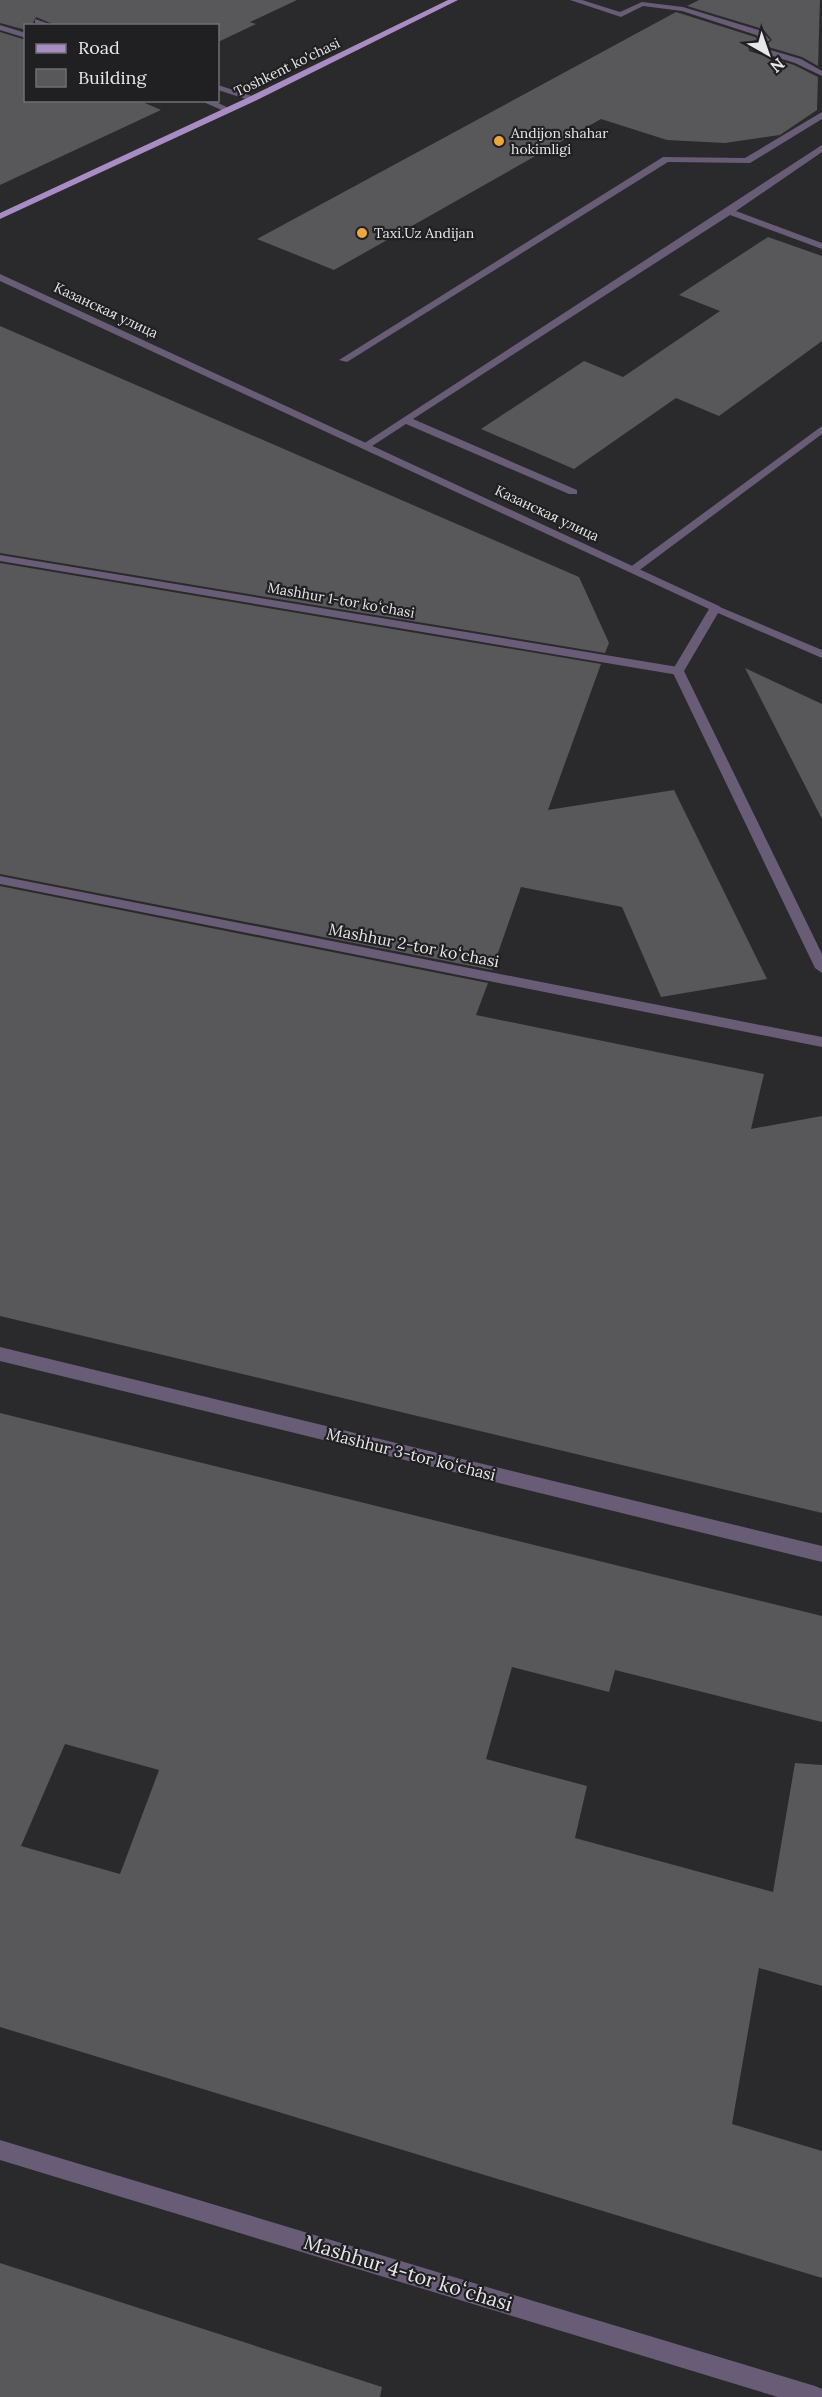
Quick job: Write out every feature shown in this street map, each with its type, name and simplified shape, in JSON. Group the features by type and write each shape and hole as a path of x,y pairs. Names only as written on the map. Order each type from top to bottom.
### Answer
{"main road":[{"name":"Toshkent ko'chasi","path":"0,216 229,110 454,0"}],"street":[{"path":"574,0 621,15 642,4 683,9 759,33 766,40 753,47 798,61 822,74"},
{"path":"38,21 46,24"},
{"path":"0,27 24,35"},
{"path":"219,87 252,99"},
{"path":"208,102 229,110"},
{"path":"344,360 666,159 747,161 822,115"},
{"path":"365,446 729,212 822,148"},
{"path":"729,212 822,246"},
{"name":"Казанская улица","path":"0,278 715,608 822,654"},
{"path":"406,420 573,492"},
{"path":"633,570 822,429"},
{"name":"Mashhur 1-tor koʻchasi","path":"0,558 678,671"},
{"path":"715,608 678,671 822,968"},
{"name":"Mashhur 2-tor koʻchasi","path":"0,880 822,1042"},
{"name":"Mashhur 3-tor koʻchasi","path":"0,1354 822,1554"},
{"name":"Mashhur 4-tor koʻchasi","path":"0,2150 815,2397"}],"building":[{"path":"0,0 297,0 250,22 256,24 219,42 219,24 52,24 36,17 34,24 24,24 24,29 0,23"},
{"path":"699,0 820,0 818,66 802,57 765,46 772,40 763,29 687,6"},
{"name":"Andijon shahar hokimligi","path":"676,12 755,37 757,39 748,45 749,51 794,65 818,77 817,110 780,135 725,143 667,140 601,119 334,270 257,239"},
{"path":"0,32 24,39 24,102 143,102 161,110 0,185"},
{"path":"768,237 822,256 822,341 719,416 676,398 574,469 481,429 584,361 623,377 720,311 679,295"},
{"path":"0,326 579,577 609,643 605,653 0,553"},
{"path":"0,563 601,664 548,810 674,790 767,979 661,997 622,907 521,887 492,970 0,874"},
{"path":"745,668 822,704 822,819"},
{"path":"0,886 488,983 476,1015 764,1074 751,1129 822,1116 822,1513 0,1316"},
{"path":"0,1413 822,1616 822,1722 615,1670 609,1692 512,1667 486,1759 587,1786 575,1838 773,1892 795,1763 822,1765 822,1986 759,1968 732,2124 822,2151 822,2278 0,2027","holes":["65,1744 159,1770 120,1874 21,1846"]},
{"path":"0,2263 382,2387 380,2397 0,2397"}],"place":[{"name":"Andijon shahar hokimligi","path":"499,141"},
{"name":"Taxi.Uz Andijan","path":"362,233"}]}
